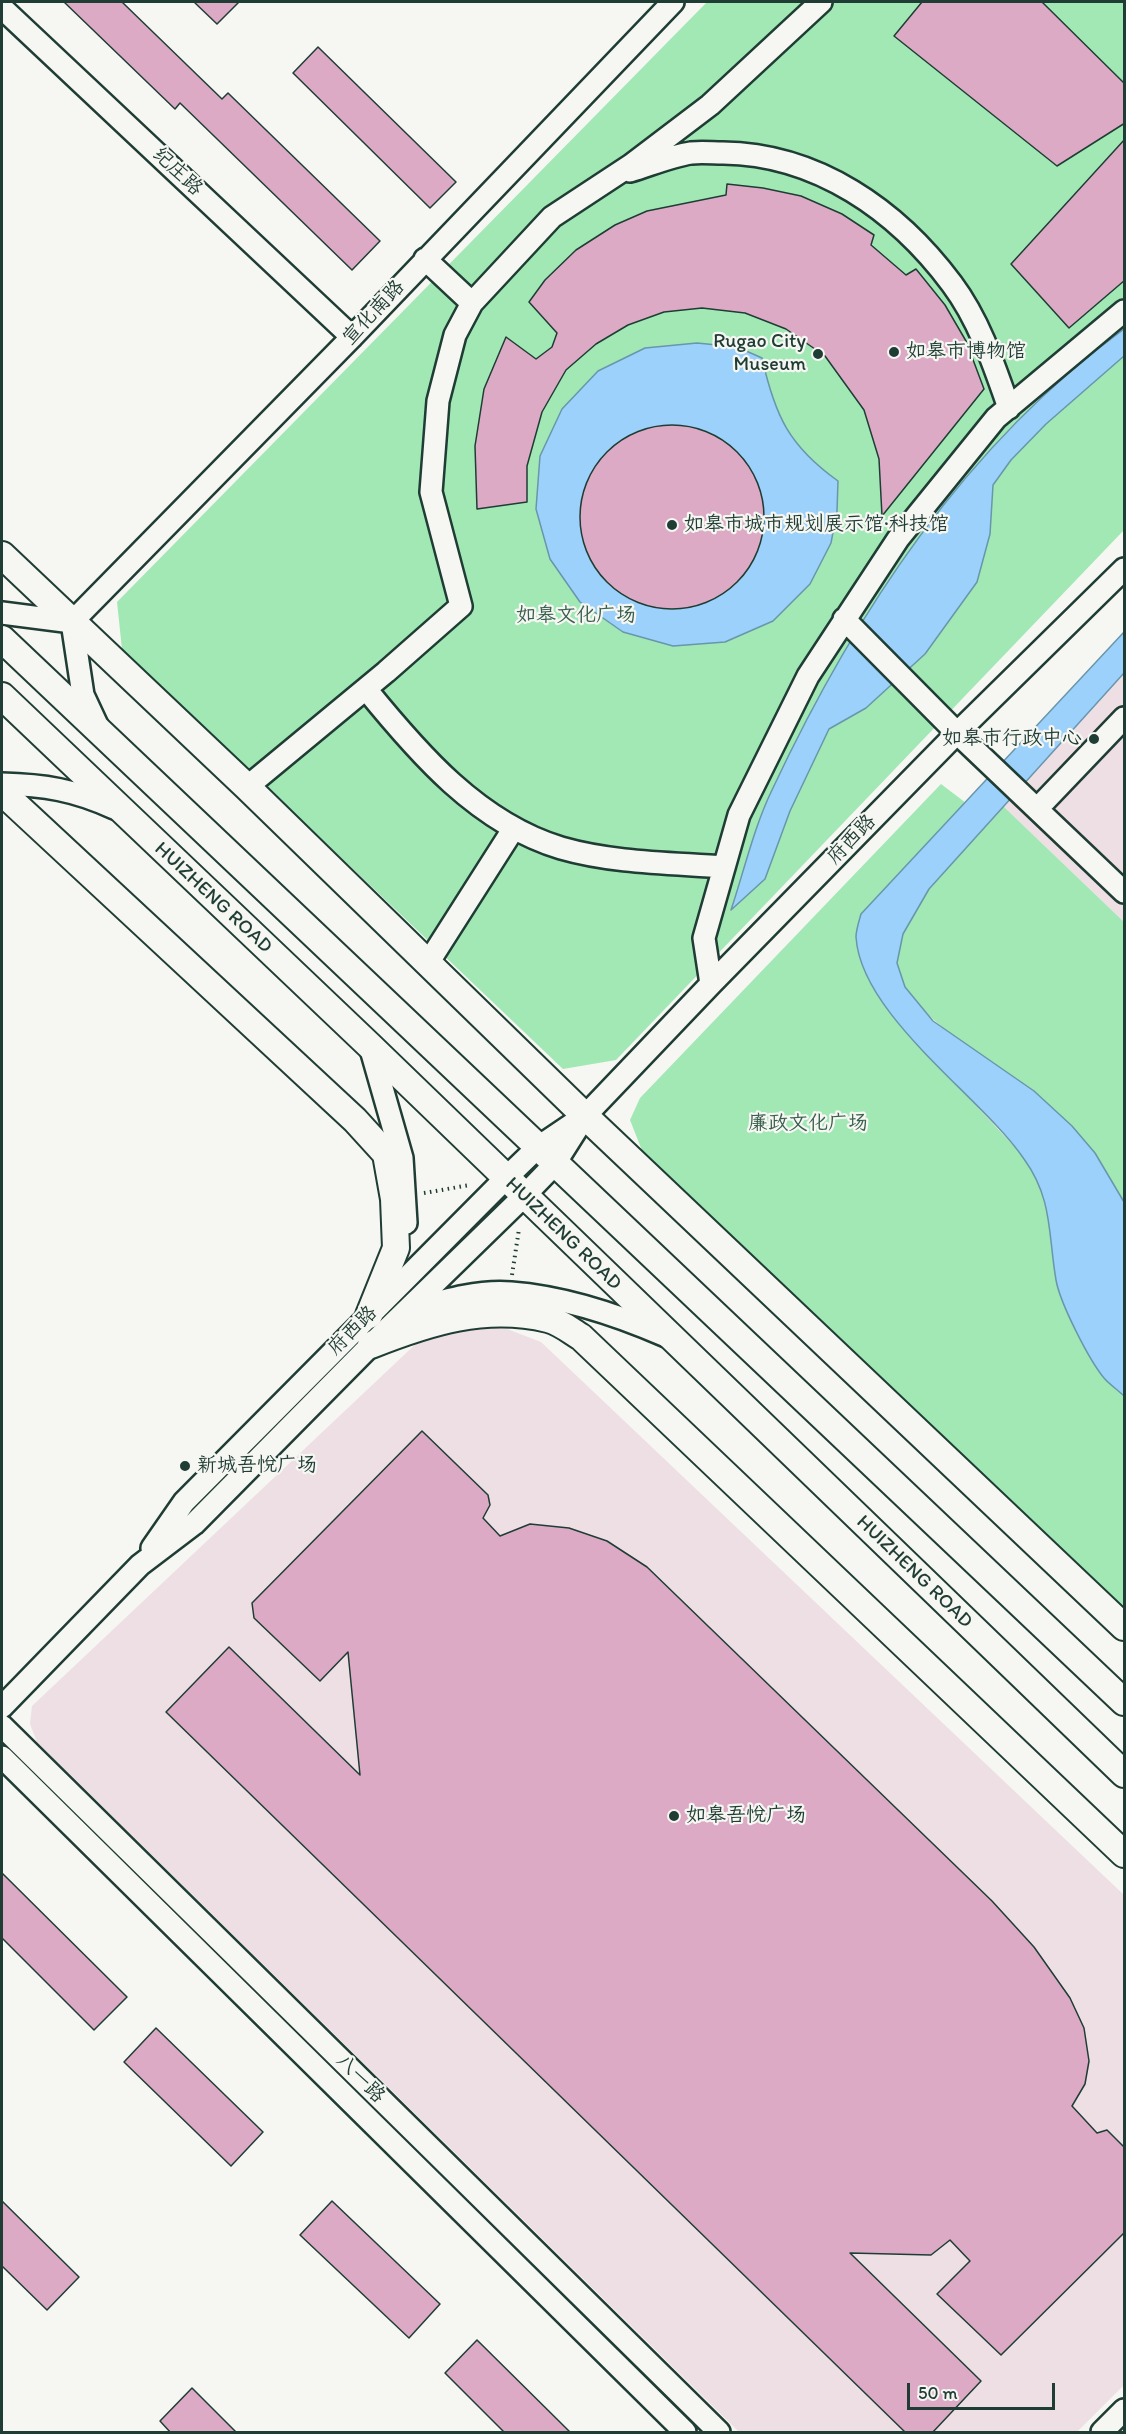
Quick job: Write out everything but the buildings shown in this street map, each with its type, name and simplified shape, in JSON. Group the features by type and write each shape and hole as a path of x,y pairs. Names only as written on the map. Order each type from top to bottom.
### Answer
{"main road":[{"path":"2,555 247,787 585,1116 1125,1627"},
{"name":"HUIZHENG ROAD","path":"2,639 545,1156 1125,1702"},
{"name":"HUIZHENG ROAD","path":"2,696 370,1046 670,1338 1125,1774"},
{"path":"2,792 355,1120 386,1154 394,1199 396,1248 369,1315"},
{"path":"371,1345 412,1328 458,1315 506,1314 550,1319 582,1337 1125,1854"}],"street":[{"name":"宣化南路","path":"72,622 352,337 424,259 673,2"},
{"path":"247,787 366,689 461,606 431,492 438,401 455,335 472,303 552,217 615,176 710,105 821,2"},
{"name":"纪庄路","path":"2,8 352,337"},
{"path":"615,176 692,153 741,153 793,162 850,188 899,224 953,284 990,352 1009,408"},
{"path":"424,259 472,303"},
{"path":"711,984 704,938 739,815 808,676 898,539 996,418 1125,311"},
{"name":"府西路","path":"140,1565 184,1502 506,1178 545,1156 957,734 1125,569"},
{"path":"2,613 72,622 83,695 100,733"},
{"path":"844,619 957,734 1125,892"},
{"path":"366,689 415,750 470,799 514,828 561,848 629,860 724,867"},
{"path":"1037,809 1125,718"},
{"path":"2,784 38,785 81,793 121,811"},
{"path":"428,963 514,828"},
{"path":"370,1046 402,1158 406,1196 406,1245 395,1290"},
{"name":"府西路","path":"2,1707 140,1565 194,1524 371,1345 524,1196 545,1156"},
{"path":"406,1311 452,1299 510,1293 564,1302 625,1318 670,1338"},
{"name":"八一路","path":"2,1726 719,2433"},
{"name":"八一路","path":"2,1756 685,2433"},
{"path":"1102,2433 1125,2410"}],"path":[{"path":"406,1196 472,1184"},
{"path":"510,1293 524,1196"}],"shaded area":[{"name":"如皋市行政中心","path":"1124,673 1124,922 1003,806"},
{"path":"465,1326 507,1329 541,1342 1124,1895 1124,2385 1077,2432 739,2432 37,1742 30,1724 32,1706 421,1339"}],"green space":[{"name":"如皋文化广场","path":"707,2 1124,2 1124,530 616,1060 563,1069 122,649 117,602"},
{"name":"廉政文化广场","path":"941,784 966,803 861,914 856,935 869,981 900,1024 1024,1157 1043,1189 1050,1218 1104,1377 1124,1396 1124,1614 645,1158 630,1120 640,1098"},
{"path":"1003,806 1124,922 1124,1202 1092,1151 1046,1102 930,1017 913,999 901,980 897,962 900,942 909,921 938,878"}],"water":[{"path":"1124,329 1124,356 1046,424 1011,460 993,485 990,534 977,582 925,654 866,708 829,729 790,811 765,879 731,910 755,834 772,790 804,724 878,597 919,537 965,479 1014,425 1067,375"},
{"path":"697,343 737,347 762,358 772,397 786,428 807,455 838,481 837,511 831,543 810,584 773,621 725,642 673,646 623,632 580,602 550,559 536,509 540,456 562,409 598,371 645,348"},
{"path":"1124,632 1124,673 929,889 903,934 897,963 905,987 933,1021 1034,1091 1072,1126 1095,1153 1124,1202 1124,1396 1106,1381 1098,1370 1063,1302 1056,1280 1045,1203 1033,1174 1005,1135 926,1054 878,996 863,967 856,937 861,914"}],"place":[{"name":"如皋市博物馆","path":"894,352"},
{"name":"Rugao City Museum","path":"818,354"},
{"name":"如皋市城市规划展示馆·科技馆","path":"672,525"},
{"name":"如皋市行政中心","path":"1094,739"},
{"name":"新城吾悦广场","path":"185,1466"},
{"name":"如皋吾悦广场","path":"674,1816"}]}
